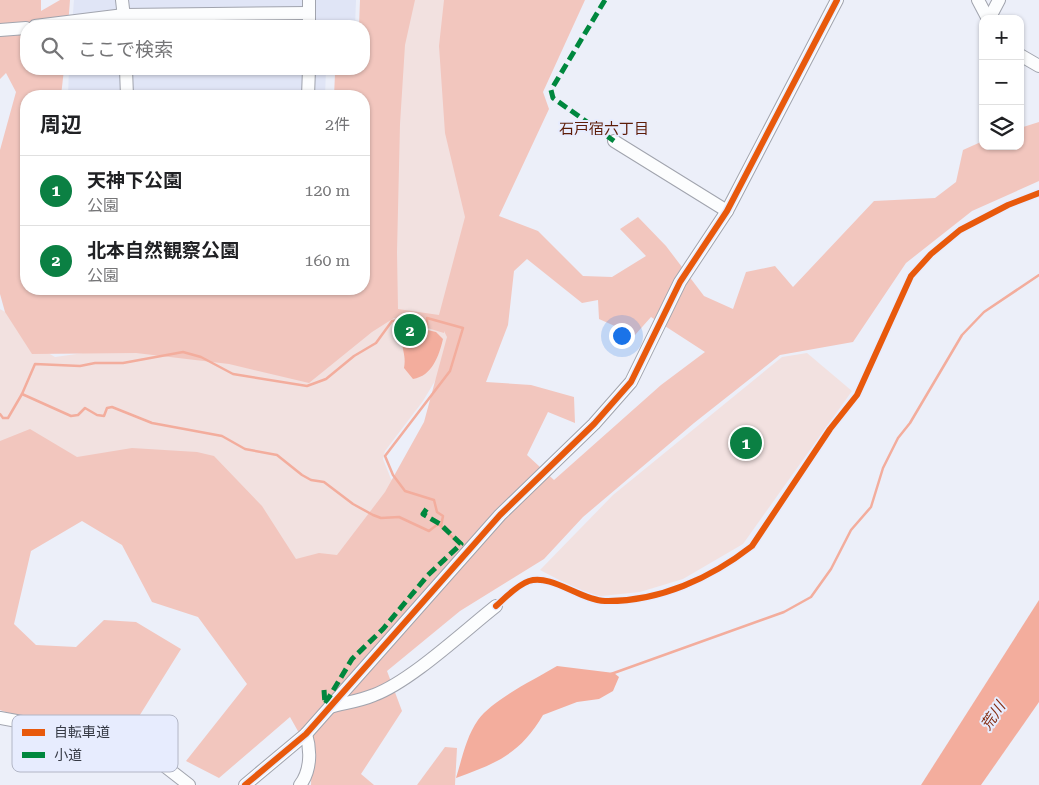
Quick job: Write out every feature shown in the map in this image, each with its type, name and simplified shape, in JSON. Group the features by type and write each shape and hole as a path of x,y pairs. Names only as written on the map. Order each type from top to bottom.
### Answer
{"street":[{"path":"122,0 124,20"},
{"path":"308,0 309,20"},
{"path":"245,785 306,734 500,515 594,424 631,382 680,282 727,211 837,0"},
{"path":"978,0 986,15"},
{"path":"990,15 999,0"},
{"path":"0,30 20,28"},
{"path":"1024,57 1039,66"},
{"path":"126,75 127,90"},
{"path":"308,90 309,75"},
{"path":"614,141 727,211"},
{"path":"330,706 375,695 392,685 417,669 496,606"},
{"path":"300,785 307,768 311,749 306,734"},
{"path":"172,772 189,785"}],"shaded area":[{"path":"0,0 41,0 41,11 60,0 70,0 68,20 20,20 20,75 63,75 62,90 20,90 20,295 370,295 370,90 334,90 335,75 370,75 370,20 359,20 360,0 415,0 405,45 400,124 397,252 398,309 439,315 465,217 445,133 439,46 444,0 585,0 543,92 549,109 499,216 538,231 583,276 612,277 646,256 620,229 638,217 666,246 704,296 733,309 746,272 775,266 793,287 874,201 935,198 956,182 963,150 979,143 979,150 1024,150 1024,127 1039,122 1039,181 972,211 906,263 853,342 780,355 694,423 583,517 544,559 460,611 387,671 402,711 361,774 374,785 311,785 312,756 290,717 219,778 186,761 247,684 198,617 152,602 122,545 82,521 31,551 14,624 36,645 76,647 104,620 136,622 181,649 140,715 17,715 0,710 0,441 30,429 77,457 132,448 197,452 214,456 262,506 296,559 319,553 337,555 385,492 424,422 447,337 444,331 444,333 394,318 372,332 309,383 229,364 136,353 32,354 5,312 0,294 0,150 16,92 6,73 0,79","holes":["527,259 582,303 598,300 599,319 635,335 651,317 705,352 661,385 554,480 527,455 548,412 575,423 574,397 531,385 486,382 508,325 514,271"]},
{"path":"74,0 356,0 355,20 72,20"},
{"path":"380,0 474,0 483,190 447,361 423,401 385,451 383,459 391,479 402,492 309,665 225,537 0,508 0,309 19,320 27,341 55,357 148,344 379,319"},
{"path":"69,75 326,75 325,90 68,90"},
{"path":"807,353 852,391 743,544 683,579 640,592 592,597 540,570 613,495 782,357"},
{"path":"445,747 457,748 455,785 417,785"}],"water":[{"path":"411,326 436,332 443,339 437,358 430,370 420,377 413,379 404,368 402,342 403,337"},
{"name":"荒川","path":"1039,600 1039,702 981,785 921,785"},
{"path":"557,666 614,673 619,677 613,691 599,699 577,702 543,715 525,739 506,756 456,778 470,734 485,712 504,697"}],"waterway":[{"path":"611,674 784,612 811,597 831,569 851,530 871,507 883,468 898,438 910,423 962,335 984,312 1039,275"},
{"path":"427,328 427,318 463,328 450,371 385,456 393,475 405,491 434,500 437,512 443,516 441,526 460,545"},
{"path":"22,394 35,364 80,366 95,363 123,363 183,352 201,357 233,374 307,386 326,379 354,356 376,343 392,321 400,320 411,326"},
{"path":"0,414 3,418 8,418 22,394 71,416 78,415 85,408 97,415 104,416 107,408 112,407 152,423 222,436 245,449 277,455 302,475 311,480 324,482 353,504 381,518 399,517 429,531 438,524 441,526"}],"marked path":[{"path":"605,0 551,90 553,98 614,141"},
{"path":"324,690 325,704 352,659 383,629 428,575 461,544 440,524 423,514 428,507"}],"cycle path":[{"path":"245,785 306,734 500,515 594,424 631,382 680,282 727,211 837,0"},
{"path":"496,606 520,585 538,580 557,584 596,600 625,600 645,597 683,586 702,578 752,546 830,429 857,395 911,276 931,254 960,230 1008,205 1039,193"}],"place":[{"name":"北本自然観察公園","path":"410,330"},
{"name":"天神下公園","path":"746,443"}],"district":[{"name":"石戸宿六丁目","path":"604,129"}]}
